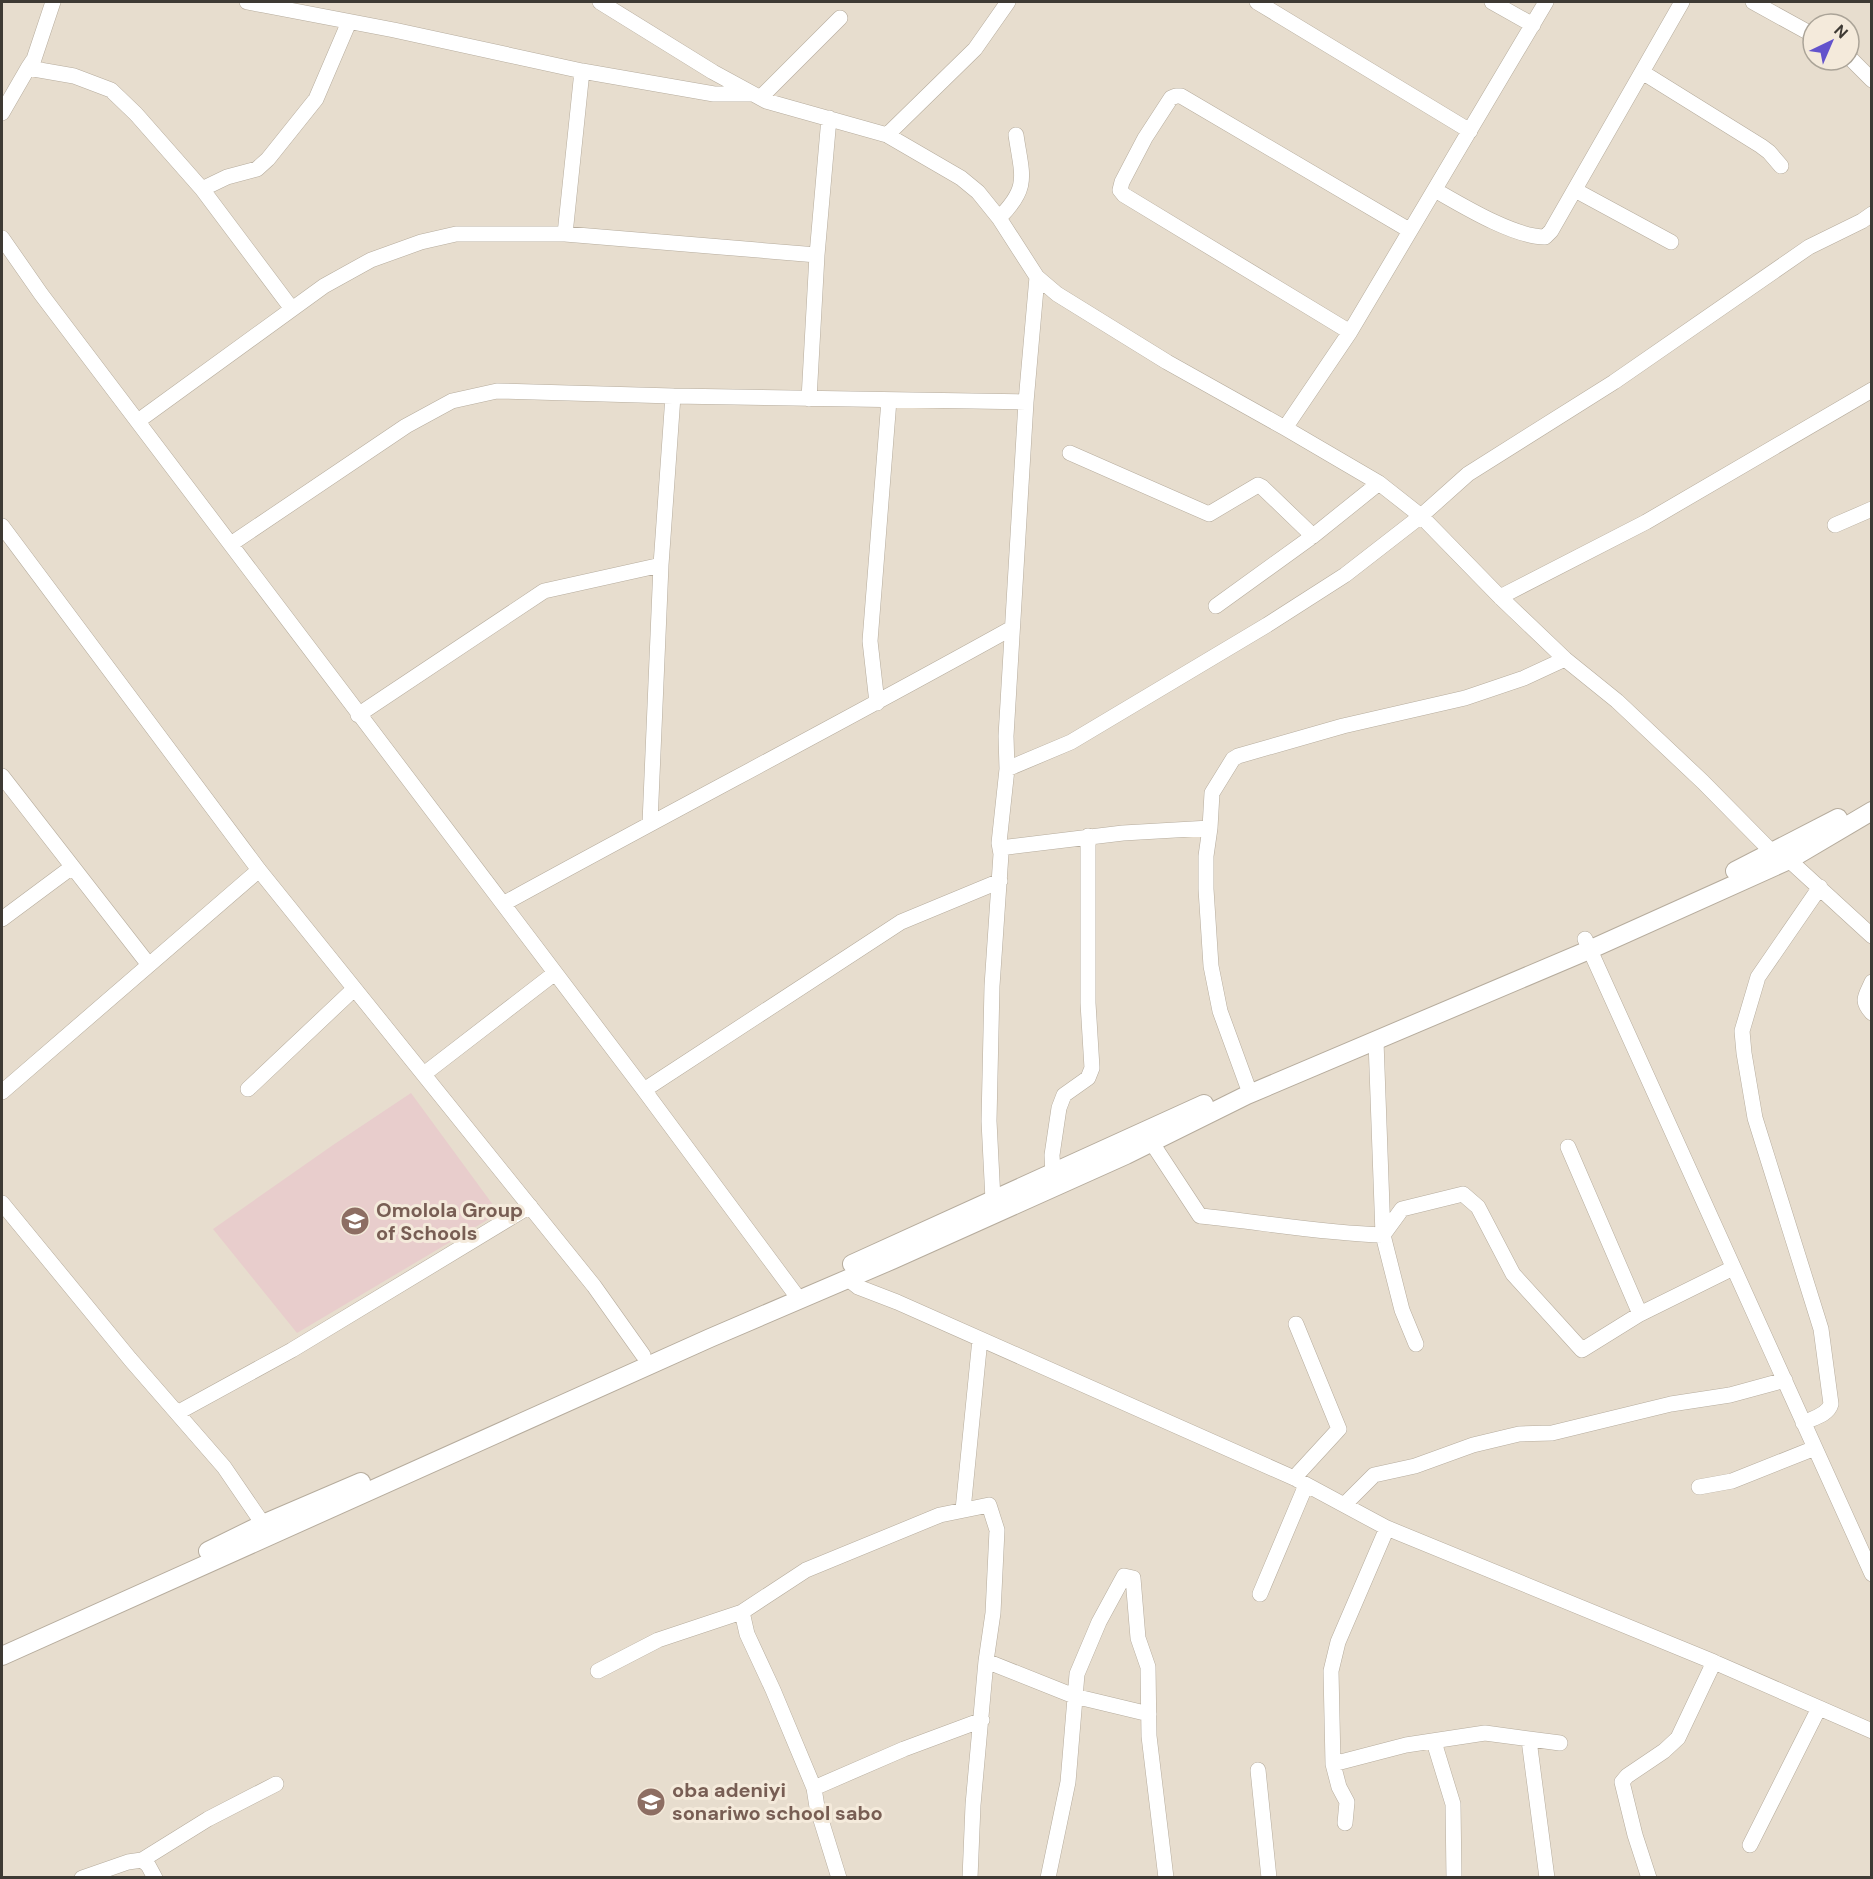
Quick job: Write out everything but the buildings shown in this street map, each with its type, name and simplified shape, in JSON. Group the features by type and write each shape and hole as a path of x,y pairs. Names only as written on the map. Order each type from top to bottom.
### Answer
{"main road":[{"path":"1781,856 1872,800"},
{"path":"2,1645 192,1559 263,1524 643,1355 796,1295 848,1279 1152,1143 1247,1095 1376,1041 1587,945 1671,903 1781,856 1872,811"},
{"path":"2,1656 710,1338 993,1200 1246,1085 1587,945"}],"street":[{"path":"2,113 34,59 53,2"},
{"path":"247,2 263,3 582,71 714,94 760,98 888,135 961,178 978,192 999,218 1037,277 1079,309 1379,483 1421,516 1500,597 1565,659 1626,709 1781,856 1820,887 1872,936"},
{"path":"600,2 656,38 760,98"},
{"path":"888,135 975,49 1008,2"},
{"path":"1257,2 1470,131"},
{"path":"1492,2 1533,25"},
{"path":"1285,428 1350,332 1546,2"},
{"path":"1435,190 1489,220 1536,237 1545,237 1551,231 1575,190 1682,2"},
{"path":"1753,2 1801,28"},
{"path":"760,98 840,18"},
{"path":"202,189 227,177 257,169 268,159 316,99 349,22"},
{"path":"28,68 74,76 111,90 136,114 202,189 292,309"},
{"path":"1861,69 1872,80"},
{"path":"565,234 582,71"},
{"path":"1642,72 1761,146 1780,166"},
{"path":"1350,332 1124,195 1119,190 1145,138 1171,98 1181,96 1409,230"},
{"path":"809,399 817,255 829,118"},
{"path":"999,218 1014,204 1021,190 1023,178 1016,135"},
{"path":"1575,190 1671,243"},
{"path":"1007,769 1071,742 1267,625 1345,575 1421,516 1468,474 1614,382 1809,247 1862,221 1872,213"},
{"path":"138,421 324,286 370,260 421,242 456,234 565,234 817,255"},
{"path":"2,238 41,294 644,1090 796,1295"},
{"path":"993,1200 989,1121 992,996 1007,769 1006,736 1026,402 1037,277"},
{"path":"1500,597 1646,522 1872,390"},
{"path":"231,544 406,426 452,401 497,391 1026,402"},
{"path":"650,823 661,566 673,396"},
{"path":"877,703 870,641 889,400"},
{"path":"1070,453 1209,514 1258,485 1313,536"},
{"path":"1216,606 1313,536 1379,483"},
{"path":"1835,525 1872,509"},
{"path":"2,526 259,870 594,1286 643,1355"},
{"path":"358,715 544,591 661,566"},
{"path":"503,904 877,703 1012,627"},
{"path":"1246,1085 1220,1011 1211,966 1206,889 1206,856 1212,793 1227,767 1238,756 1343,726 1465,698 1524,678 1565,659"},
{"path":"2,776 149,965"},
{"path":"1000,848 1088,836 1210,828"},
{"path":"1053,1174 1052,1155 1059,1108 1064,1095 1088,1078 1092,1068 1088,1003 1088,836"},
{"path":"2,919 72,867"},
{"path":"2,1092 259,870"},
{"path":"644,1090 902,922 1000,881"},
{"path":"1803,1423 1826,1412 1830,1409 1831,1404 1821,1329 1755,1118 1742,1031 1758,977 1820,887"},
{"path":"1587,945 1872,1574"},
{"path":"424,1074 555,973"},
{"path":"1872,982 1864,1000 1864,1004 1872,1013"},
{"path":"248,1089 354,988"},
{"path":"1376,1041 1383,1235 1402,1310 1416,1344"},
{"path":"1152,1143 1200,1216 1254,1221 1278,1226 1383,1235"},
{"path":"1568,1147 1640,1314"},
{"path":"1383,1235 1402,1209 1463,1194 1478,1207 1513,1274 1582,1350 1640,1314 1733,1268"},
{"path":"2,1203 130,1359 224,1467 263,1524"},
{"path":"177,1413 302,1344 530,1206"},
{"path":"848,1279 858,1287 1300,1482 1388,1528 1714,1662 1872,1731"},
{"path":"1260,1594 1300,1482 1339,1429 1296,1324"},
{"path":"963,1510 980,1339"},
{"path":"1345,1504 1374,1475 1415,1466 1473,1445 1519,1434 1552,1432 1671,1404 1730,1395 1785,1380"},
{"path":"1699,1487 1732,1481 1815,1448"},
{"path":"598,1671 658,1640 742,1612 806,1570 940,1515 989,1505 997,1530 993,1613 986,1661 973,1805 970,1878"},
{"path":"1345,1823 1347,1802 1339,1787 1333,1764 1331,1671 1338,1642 1388,1528"},
{"path":"1048,1878 1068,1782 1077,1674 1099,1622 1124,1576 1133,1578 1138,1638 1148,1667 1156,1802 1166,1878"},
{"path":"742,1612 747,1634 814,1788 817,1807 839,1878"},
{"path":"986,1661 1074,1696 1149,1714"},
{"path":"1649,1878 1635,1835 1622,1782 1678,1738 1714,1662"},
{"path":"1750,1845 1819,1708"},
{"path":"814,1788 904,1749 982,1720"},
{"path":"1333,1764 1406,1745 1485,1733 1560,1743"},
{"path":"1529,1740 1547,1878"},
{"path":"1434,1742 1453,1804 1454,1878"},
{"path":"1258,1770 1269,1878"},
{"path":"82,1878 128,1862 142,1860 208,1819 276,1784"},
{"path":"142,1860 155,1878"}],"shaded area":[{"name":"Omolola Group of Schools","path":"411,1093 499,1213 297,1333 213,1229"}],"place":[{"name":"Omolola Group of Schools","path":"355,1221"},
{"name":"oba adeniyi sonariwo school sabo","path":"651,1802"}]}
